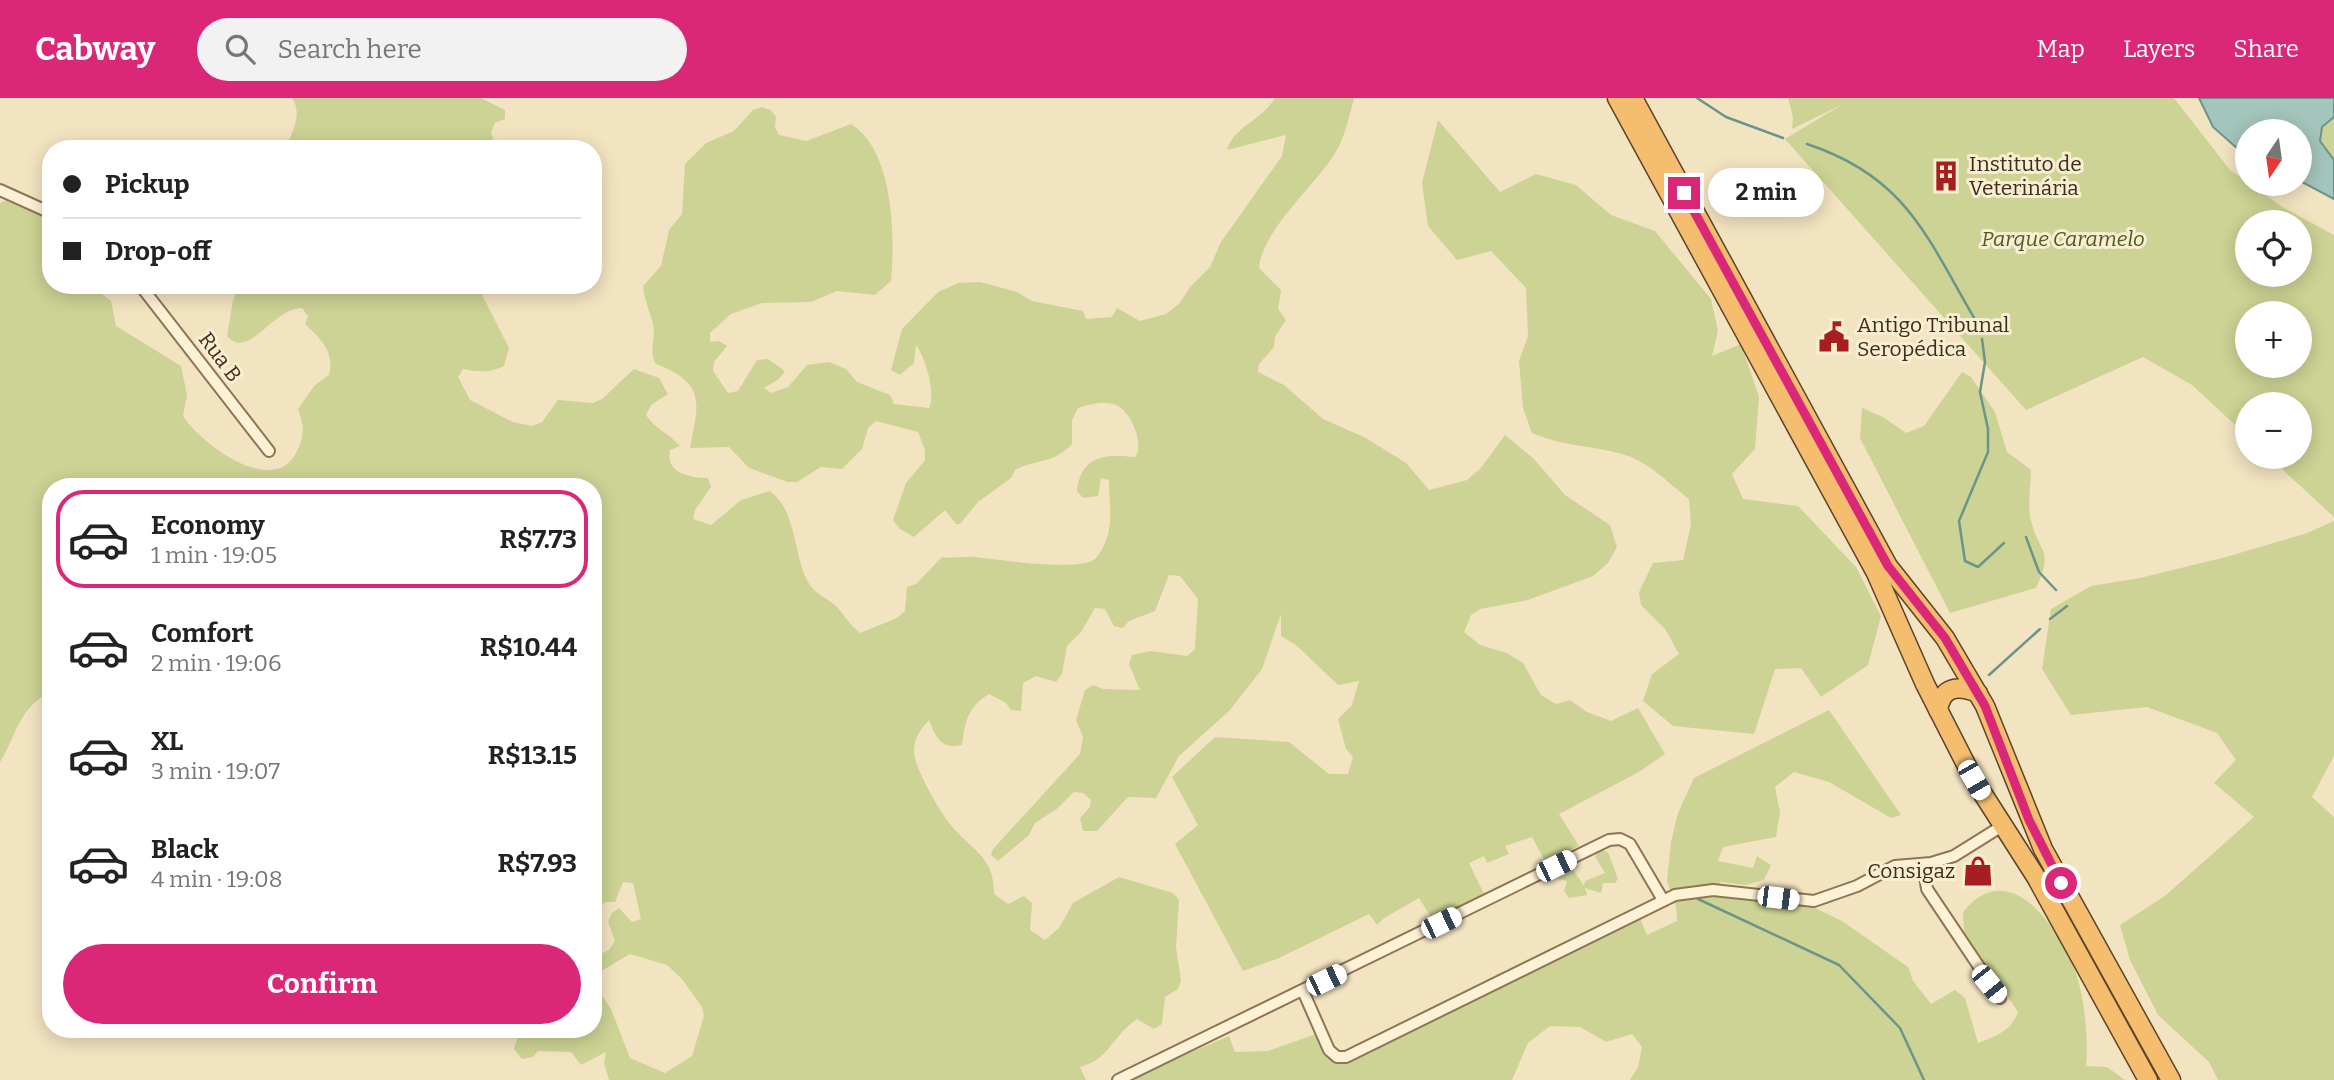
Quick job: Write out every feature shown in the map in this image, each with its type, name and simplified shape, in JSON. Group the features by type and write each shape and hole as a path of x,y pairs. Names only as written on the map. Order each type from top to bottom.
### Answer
{"highway":[{"path":"1617,98 1876,573 1938,710 2002,826 2036,877 2148,1080"},
{"path":"1633,98 1888,566 1945,638 1978,693 2000,738 2021,800 2043,849 2171,1080"},
{"path":"1938,710 1942,696 1951,689 1978,693"}],"street":[{"path":"0,190 42,209"},
{"name":"Rua B","path":"147,294 268,452"},
{"path":"1303,991 1329,1051 1337,1057 1346,1057 1663,900 1695,890 1713,890 1814,901 1844,891 1895,866 1923,864 1954,856 2002,826"},
{"path":"1118,1080 1614,839 1630,844 1663,900"},
{"path":"1923,864 1927,888 2000,998"}],"green space":[{"path":"292,98 481,98 505,110 505,119 495,123 491,133 494,140 289,140 297,117"},
{"path":"1275,98 1354,98 1344,135 1334,155 1279,224 1262,254 1259,268 1281,290 1278,309 1286,320 1275,337 1274,347 1259,364 1258,372 1284,385 1323,419 1366,438 1406,463 1429,490 1467,480 1480,469 1505,435 1534,459 1565,495 1610,525 1617,547 1608,563 1593,576 1528,600 1480,609 1471,615 1464,632 1480,645 1507,653 1523,663 1541,695 1556,704 1570,700 1587,712 1611,721 1638,708 1665,754 1639,772 1559,814 1579,846 1545,861 1532,837 1505,846 1509,854 1487,863 1484,856 1469,863 1484,894 1433,920 1419,898 1384,918 1377,925 1369,914 1279,958 1243,971 1175,844 1198,825 1172,777 1215,737 1289,742 1329,774 1348,774 1353,757 1346,749 1338,719 1352,705 1359,681 1338,685 1296,645 1281,636 1281,614 1262,669 1230,710 1179,756 1156,798 1128,797 1097,831 1083,831 1080,818 1090,807 1091,800 1083,793 1074,792 1058,808 1035,823 1029,835 998,861 991,855 993,849 1080,754 1083,737 1076,720 1085,690 1093,685 1103,689 1140,690 1129,664 1132,655 1150,651 1187,656 1195,649 1198,599 1180,576 1169,575 1155,611 1129,621 1123,628 1114,626 1105,609 1095,608 1081,632 1067,646 1062,674 1056,682 1036,676 1023,683 1021,711 1011,710 1006,703 989,694 976,704 969,715 962,745 944,744 929,720 918,734 914,752 923,778 940,810 986,861 994,894 1008,904 1024,896 1032,903 1030,930 1045,940 1059,928 1073,903 1119,877 1173,893 1179,900 1176,947 1181,981 1178,989 1165,997 1162,1024 1154,1029 1137,1019 1098,1059 1080,1067 1086,1080 609,1080 604,1063 606,1052 581,1065 571,1052 538,1051 533,1057 522,1059 514,1049 517,1038 602,1038 602,996 611,1009 630,1058 665,1073 692,1056 704,1016 702,1007 682,979 667,965 630,954 602,971 602,953 609,950 615,941 608,922 612,913 619,908 632,922 641,919 633,883 623,882 615,902 602,904 602,478 42,478 42,697 25,714 0,762 0,203 11,198 42,210 42,294 102,294 111,301 116,326 181,366 187,395 183,416 192,428 222,452 256,469 273,470 287,464 297,451 303,430 298,409 315,385 329,375 330,359 325,346 305,324 308,316 302,308 280,316 252,338 235,342 227,336 236,294 482,294 509,348 504,366 484,371 463,369 458,377 470,400 513,422 532,426 542,422 558,400 593,403 602,399 634,369 659,378 668,394 651,405 646,415 680,446 670,450 669,458 675,469 694,477 708,478 711,487 695,510 693,519 711,525 741,500 770,491 779,499 790,520 803,570 810,585 835,605 860,633 897,618 905,611 907,587 916,584 942,557 974,557 1058,565 1088,562 1096,558 1109,530 1109,480 1101,478 1098,496 1083,498 1077,491 1079,479 1096,459 1135,457 1138,445 1135,429 1127,414 1116,405 1102,403 1078,408 1072,420 1072,444 1065,451 1015,470 1011,478 978,502 960,524 956,524 945,510 914,537 900,529 893,520 906,483 925,460 925,450 918,432 876,421 868,428 862,449 842,469 821,467 797,482 788,482 749,468 729,447 690,448 696,419 695,396 684,379 656,364 654,360 654,330 643,286 661,266 669,230 682,214 685,164 706,143 734,131 753,110 762,107 771,110 776,117 775,127 779,135 806,141 851,124 865,137 876,153 889,195 891,281 875,295 837,291 811,302 762,303 731,314 710,333 710,342 719,341 727,346 714,362 713,371 728,393 738,391 757,360 768,359 785,371 779,379 764,388 771,393 788,387 807,365 829,362 846,369 857,382 890,395 894,404 929,408 929,376 916,345 914,363 900,375 891,370 902,329 938,292 958,283 980,282 1017,292 1032,301 1083,311 1086,319 1112,317 1117,308 1140,321 1166,314 1180,303 1190,287 1210,267 1221,242 1282,156 1286,135 1227,150 1235,135"},
{"name":"Parque Caramelo","path":"1788,98 2174,98 2235,174 2235,196 2267,196 2288,210 2235,210 2235,287 2312,287 2312,223 2334,235 2334,517 2282,469 2312,469 2312,392 2235,392 2235,425 2192,385 2143,357 2026,410 1785,139 1843,104 1792,129 1793,117"},
{"path":"2334,117 2334,160 2320,142 2322,127"},
{"path":"1438,120 1500,192 1536,174 1576,185 1611,215 1655,231 1711,299 1718,331 1712,356 1741,344 1759,397 1755,449 1732,474 1743,499 1798,506 1856,567 1881,616 1868,665 1821,697 1801,668 1775,669 1754,734 1673,726 1643,701 1652,674 1679,654 1665,629 1641,605 1639,592 1653,563 1683,560 1691,525 1689,499 1649,467 1631,457 1555,441 1532,433 1523,408 1519,361 1528,336 1526,288 1491,251 1457,260 1428,226 1422,183"},
{"path":"1962,372 1971,377 1995,412 2007,452 2031,470 2030,515 2045,559 2036,588 1950,613 1860,438 1862,408 1883,417 1906,433 1924,426"},
{"path":"2334,521 2334,756 2312,797 2334,817 2334,1080 2218,1080 2209,1062 2158,1015 2130,960 2120,925 2165,896 2254,817 2214,783 2236,760 2217,733 2147,707 2071,715 2042,669 2051,609 2091,586 2140,578 2226,557 2307,533"},
{"path":"1829,710 1901,815 1891,818 1829,782 1794,772 1775,787 1780,812 1776,837 1723,847 1718,861 1753,868 1757,856 1771,865 1764,880 1746,885 1720,882 1716,893 1809,905 1842,921 1908,967 1913,981 1931,1004 1955,990 1965,998 1978,1043 2007,1028 2018,1012 1964,932 1963,912 1980,896 1998,891 2014,894 2030,903 2044,918 2057,935 2075,971 2085,1018 2086,1066 2107,1067 2125,1080 1630,1080 1638,1067 1642,1047 1632,1034 1606,1042 1580,1027 1550,1026 1528,1043 1512,1080 1126,1080 1229,1036 1235,1052 1268,1051 1316,1034 1339,1063 1640,918 1647,935 1677,921 1676,906 1667,881 1671,842 1678,813 1694,778"},
{"path":"1599,849 1608,852 1618,879 1615,883 1603,883 1601,893 1585,888 1587,895 1569,898 1564,891 1567,881 1556,878 1551,870 1568,862 1584,886 1585,881 1605,873 1595,857"}],"water":[{"path":"2199,98 2334,98 2334,117 2322,127 2320,141 2334,160 2334,199 2312,187 2312,119 2235,119 2235,146 2213,127"}],"waterway":[{"path":"1697,98 1726,117 1783,138"},
{"path":"1807,144 1841,158 1869,174 1891,193 1911,214 1927,237 1976,321"},
{"path":"1982,339 1985,362 1980,392 1988,429 1988,452 1959,521 1965,561 1978,567 2004,543"},
{"path":"2026,537 2039,572 2056,590"},
{"path":"2050,619 2067,606"},
{"path":"1989,675 2040,629"},
{"path":"1698,899 1839,965 1900,1028 1924,1080"}],"place":[{"name":"Instituto de Veterinária","path":"1946,176"},
{"name":"Antigo Tribunal Seropédica","path":"1834,337"},
{"name":"Consigaz","path":"1978,871"}],"route":[{"path":"1684,193 1888,566 1945,638 1985,706 2006,754 2029,820 2061,883"}]}
